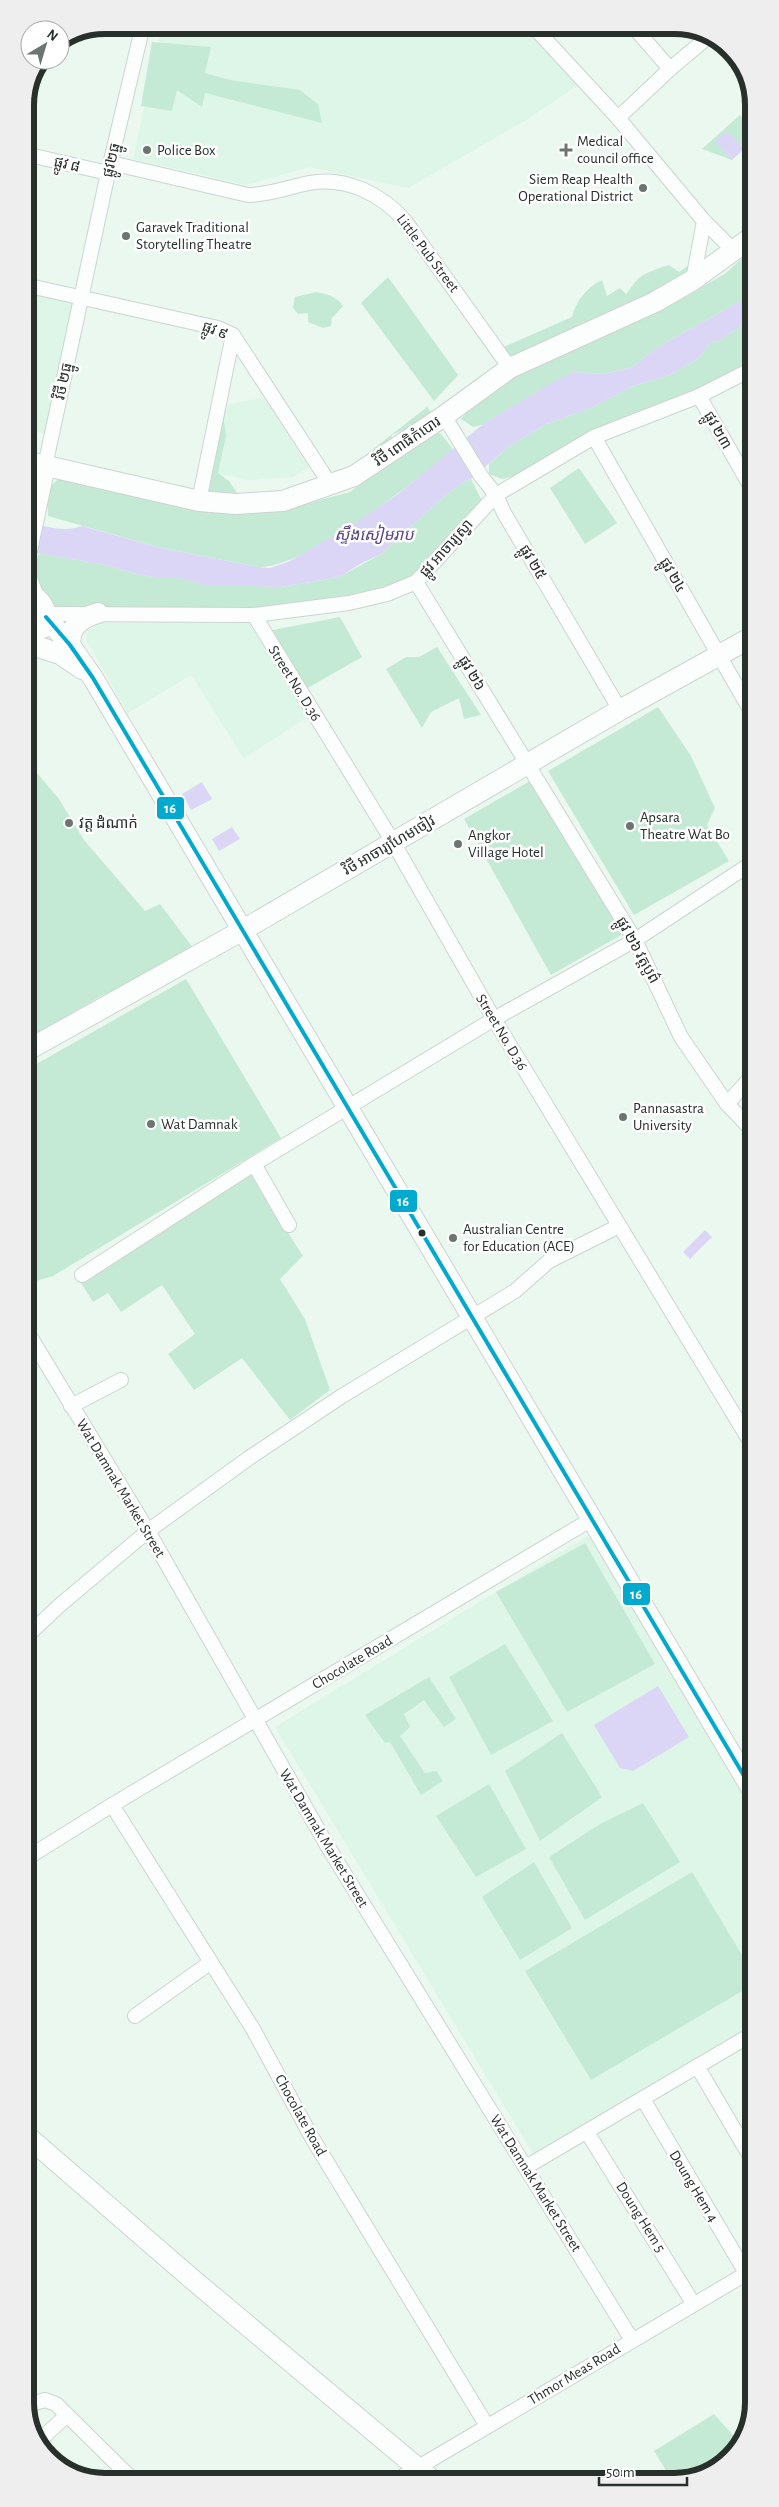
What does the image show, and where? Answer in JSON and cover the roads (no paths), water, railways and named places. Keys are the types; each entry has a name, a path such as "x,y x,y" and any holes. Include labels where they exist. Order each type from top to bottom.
{"street":[{"name":"ផ្លូវ២ធ្នូ","path":"81,296 141,34"},
{"path":"540,34 618,118 704,222 734,251"},
{"path":"640,34 670,69"},
{"path":"618,118 670,69 704,40"},
{"name":"ផ្លូវ ៨","path":"34,156 109,168"},
{"name":"Little Pub Street","path":"109,168 248,195 261,195 321,181 341,182 362,189 388,205 406,221 510,368"},
{"path":"693,280 704,222"},
{"name":"វិថី ពោធិកំបោរ","path":"34,463 199,501 236,504 283,500 362,471 444,416 510,368 655,302 693,280 745,242"},
{"name":"ផ្លូវ ៩","path":"34,287 218,328 233,335 330,484"},
{"name":"វិថី ២ធ្នូ","path":"45,466 81,296"},
{"path":"199,501 233,335"},
{"name":"ផ្លូវ អាចារ្យស្វា","path":"46,615 98,613 254,615 368,599 387,594 416,582 496,495 594,437 698,396 745,372"},
{"name":"ផ្លូវ ២៣","path":"698,396 745,477"},
{"name":"ផ្លូវ ២៥","path":"444,416 481,476 496,495 504,513 620,710"},
{"name":"ផ្លូវ ២៤","path":"594,437 745,701"},
{"path":"34,517 45,466"},
{"name":"ផ្លូវ ២៦","path":"416,582 528,766"},
{"path":"34,597 39,600 46,615 93,678 745,1777"},
{"path":"70,645 73,628 79,621 98,613"},
{"path":"34,637 41,632 46,615"},
{"name":"Street No. D.36","path":"254,615 393,842 494,1019 745,1433"},
{"name":"វិថី អាចារ្យហែមចៀវ","path":"34,1047 243,930 528,766 620,710 745,641"},
{"path":"34,644 60,654 93,678"},
{"name":"ផ្លូវ ២៦ វត្តបូព៌","path":"528,766 634,940 681,1036 728,1104 745,1123"},
{"path":"82,1275 254,1164 494,1019 634,940 745,868"},
{"path":"728,1104 745,1084"},
{"path":"254,1164 289,1225"},
{"path":"34,1629 148,1531 249,1458 342,1396 515,1291 549,1261 619,1226"},
{"name":"Wat Damnak Market Street","path":"34,1344 148,1531 328,1848 632,2340"},
{"path":"71,1406 121,1380"},
{"name":"Chocolate Road","path":"34,1854 112,1805 592,1519"},
{"name":"Chocolate Road","path":"112,1805 252,2029 316,2144 487,2426"},
{"path":"135,2016 211,1962"},
{"path":"526,2167 697,2066 745,2042"},
{"path":"697,2066 745,2149"},
{"name":"Doung Hem 4","path":"643,2098 745,2263"},
{"name":"Doung Hem 5","path":"587,2132 694,2303"},
{"path":"34,2147 424,2473"},
{"name":"Thmor Meas Road","path":"408,2473 745,2274"},
{"path":"34,2403 45,2400 51,2401 126,2473"},
{"path":"43,2437 67,2415"}],"water":[{"path":"727,131 744,149 732,160 715,141"},
{"name":"ស្ទឹងសៀមរាប","path":"745,299 745,323 719,341 711,342 698,359 669,375 633,386 591,408 546,424 511,445 471,479 448,493 381,554 343,575 281,587 205,585 176,577 154,577 106,565 34,552 34,524 61,529 82,526 161,548 270,568 288,562 349,527 398,494 482,425 553,382 573,372 604,374 632,367 658,347"},
{"path":"202,782 212,799 191,810 182,794"},
{"path":"232,827 240,839 219,851 212,839"},
{"path":"705,1230 712,1237 690,1259 683,1252"},
{"path":"658,1686 689,1737 633,1771 620,1768 594,1725"}],"place":[{"name":"Police Box","path":"147,150"},
{"name":"Medical council office","path":"566,150"},
{"name":"Siem Reap Health Operational District","path":"643,188"},
{"name":"Garavek Traditional Storytelling Theatre","path":"126,236"},
{"name":"វត្ត ដំំណាក់","path":"69,823"},
{"name":"Apsara Theatre Wat Bo","path":"630,826"},
{"name":"Angkor Village Hotel","path":"458,844"},
{"name":"Pannasastra University","path":"623,1117"},
{"name":"Wat Damnak","path":"151,1124"},
{"name":"Australian Centre for Education (ACE)","path":"453,1238"}]}
